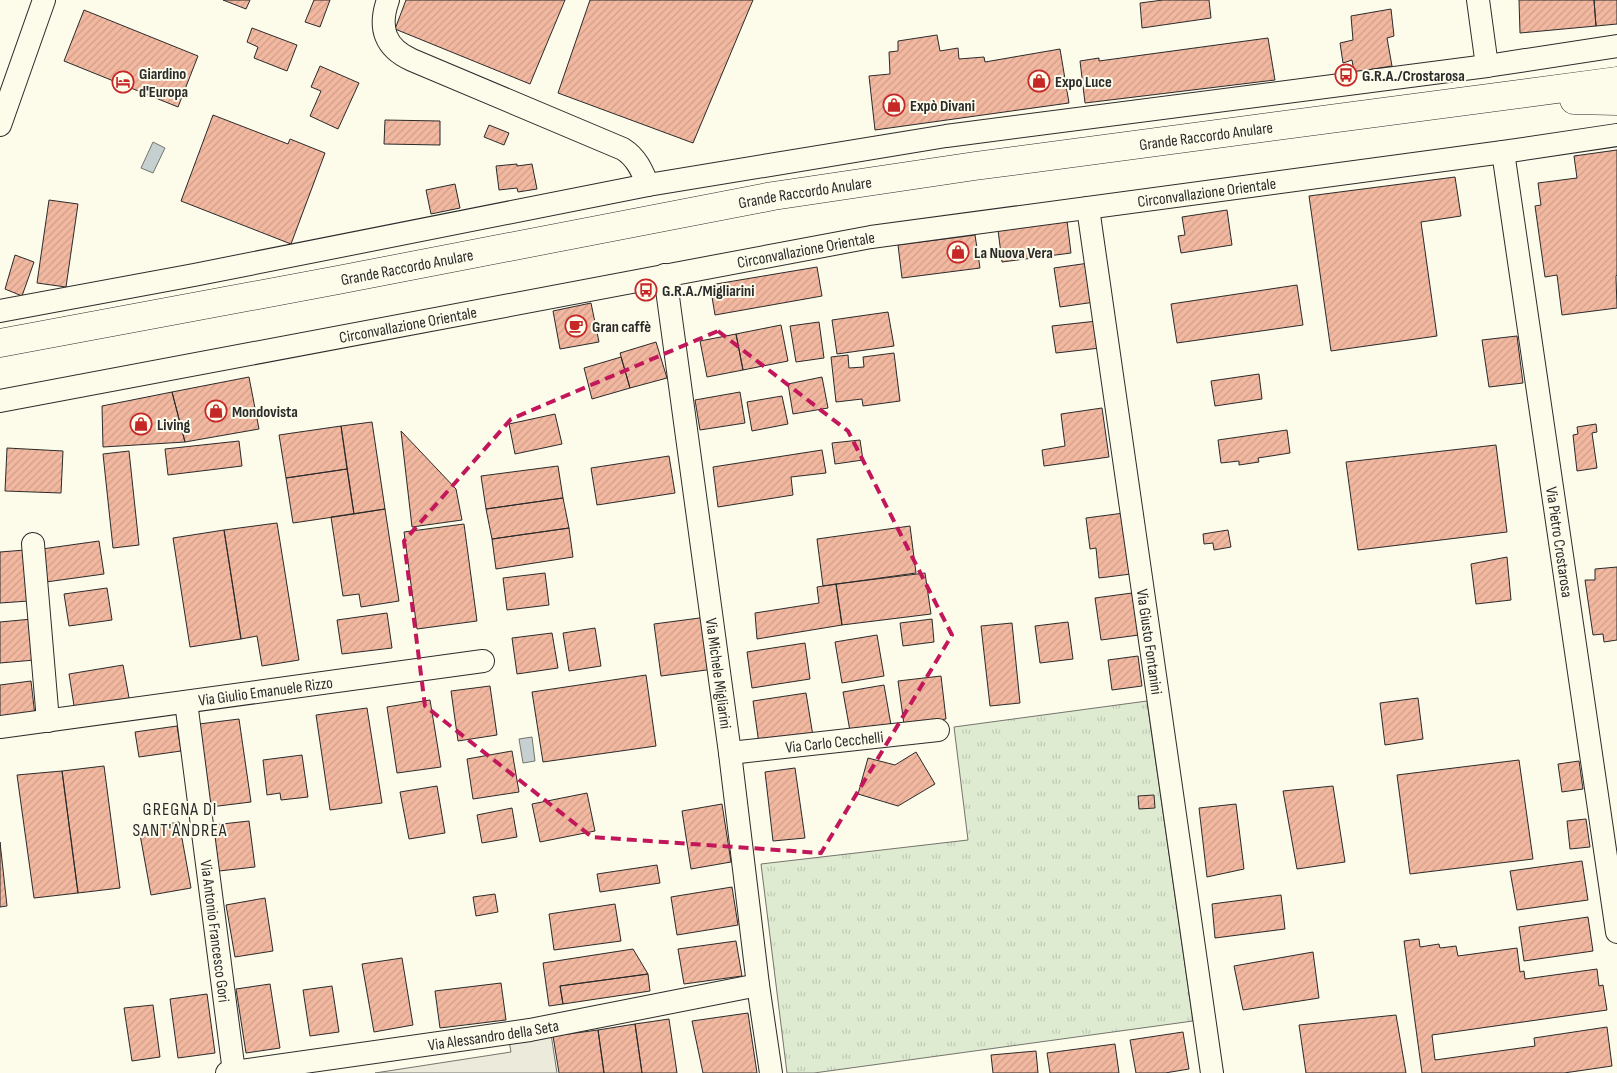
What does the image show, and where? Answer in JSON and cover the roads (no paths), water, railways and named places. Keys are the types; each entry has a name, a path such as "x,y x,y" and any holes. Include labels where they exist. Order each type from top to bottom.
{"highway":[{"name":"Grande Raccordo Anulare","path":"0,343 773,196 1005,162 1617,81"},
{"path":"1500,97 1617,101"}],"street":[{"path":"0,126 44,0"},
{"path":"388,0 383,17 384,29 389,42 398,52 412,60 623,149 640,165 648,185"},
{"path":"1478,0 1487,66"},
{"path":"0,311 194,275 648,185 946,136 1487,66 1617,46"},
{"name":"Circonvallazione Orientale","path":"0,401 871,237 1617,135"},
{"name":"Via Pietro Crostarosa","path":"1503,152 1617,932"},
{"name":"Via Giusto Fontanini","path":"1088,208 1212,1073"},
{"name":"Via Michele Migliarini","path":"666,275 771,1073"},
{"path":"33,544 48,721"},
{"name":"Via Giulio Emanuele Rizzo","path":"0,727 483,661"},
{"name":"Via Antonio Francesco Gori","path":"186,702 230,1072"},
{"name":"Via Carlo Cecchelli","path":"730,753 938,730"},
{"name":"Via Alessandro della Seta","path":"230,1072 365,1063 758,985"}],"place":[{"name":"G.R.A./Crostarosa","path":"1346,75"},
{"name":"Expo Luce","path":"1039,81"},
{"name":"Giardino d'Europa","path":"123,82"},
{"name":"Expò Divani","path":"894,105"},
{"name":"La Nuova Vera","path":"958,252"},
{"name":"G.R.A./Migliarini","path":"646,290"},
{"name":"Gran caffè","path":"576,326"},
{"name":"Mondovista","path":"216,411"},
{"name":"Living","path":"141,424"}],"district":[{"name":"GREGNA DI SANT'ANDREA","path":"180,820"}]}
